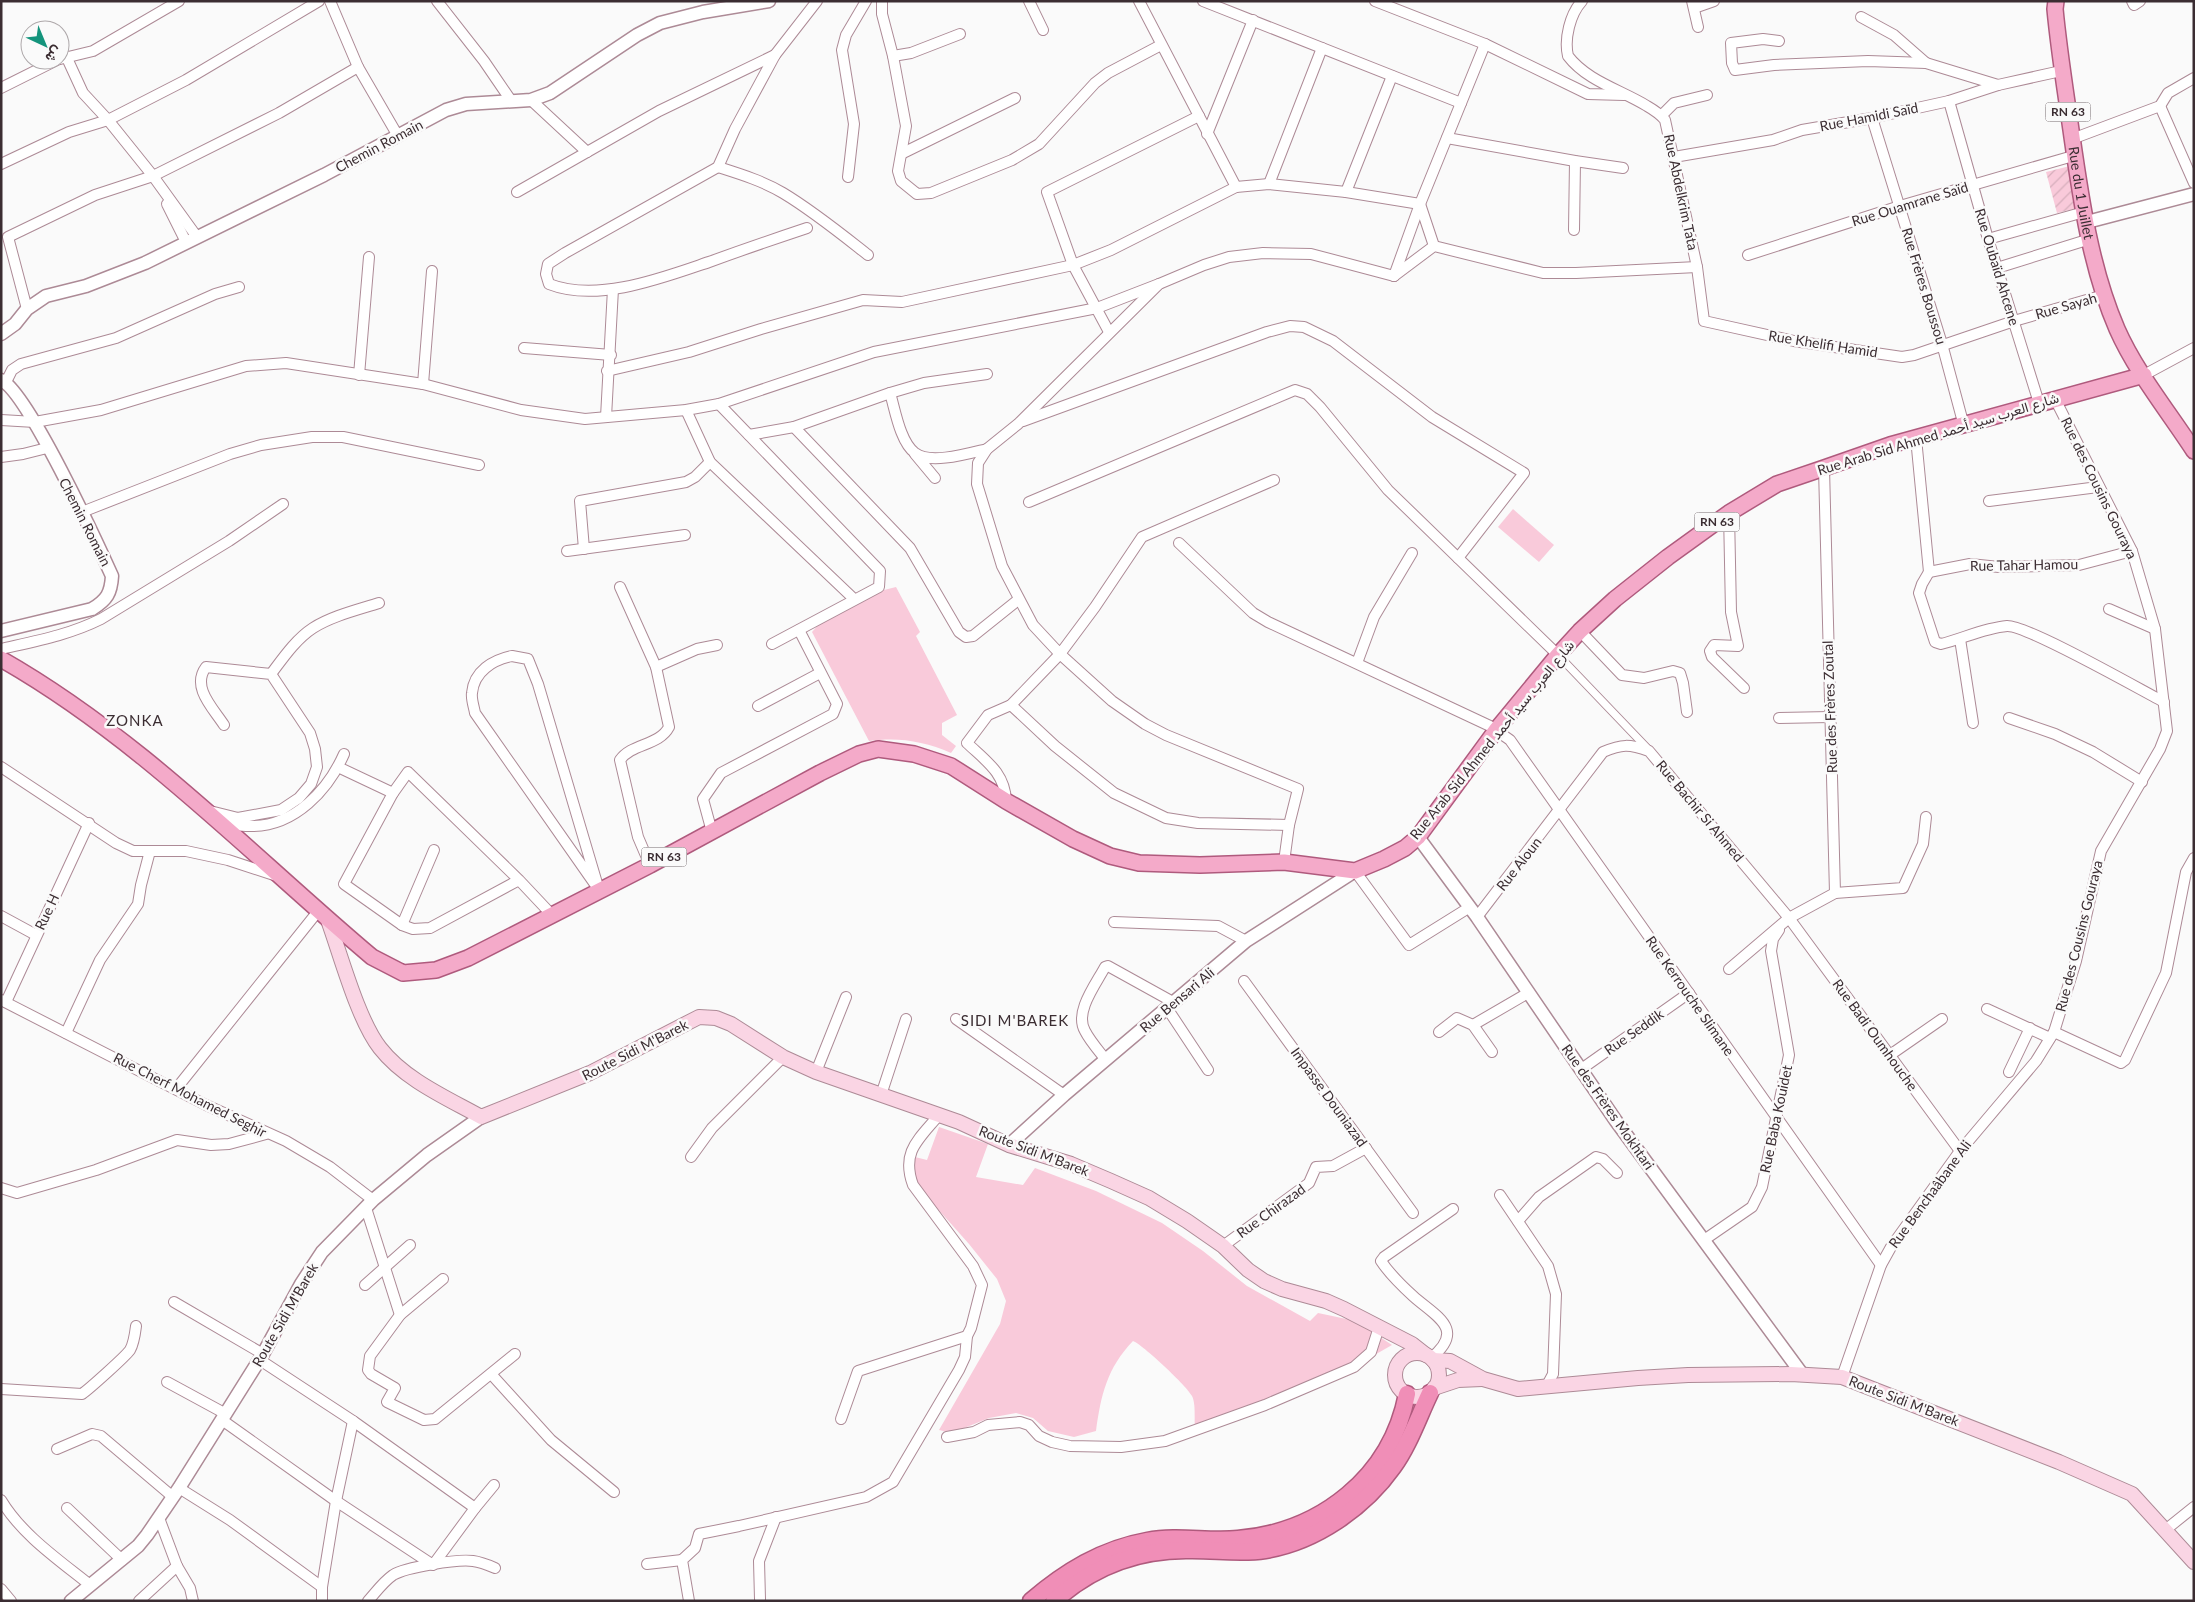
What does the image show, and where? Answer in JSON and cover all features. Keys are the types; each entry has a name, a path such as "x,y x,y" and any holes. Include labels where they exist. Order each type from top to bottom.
{"highway":[{"path":"1054,1601 1092,1574 1117,1562 1143,1554 1187,1550 1216,1552 1266,1550 1299,1540 1330,1525 1359,1505 1393,1467 1409,1440 1432,1390"},
{"path":"1031,1601 1073,1569 1101,1555 1131,1545 1173,1538 1221,1540 1251,1538 1281,1531 1311,1519 1352,1492 1380,1461 1400,1421 1406,1394"}],"main road":[{"name":"Rue du 1 Juillet","path":"2056,1 2061,71 2073,156 2090,239 2104,294 2118,330 2144,375 2194,451"},
{"name":"Rue Arab Sid Ahmed شارع العرب سيد أحمد","path":"1355,871 1405,848 1418,837 1497,729 1580,631 1615,599 1668,557 1729,513 1777,484 1824,468 1916,438 2144,375"},
{"name":"RN 63","path":"1,659 45,684 125,742 206,810 372,957 403,973 436,970 468,958 859,754 878,749 914,754 951,766 1006,801 1110,856 1139,863 1200,865 1284,862 1355,871"},
{"path":"323,915 354,995 379,1048 393,1062 426,1087 482,1117"},
{"name":"Route Sidi M'Barek","path":"482,1117 590,1073 699,1017 716,1018 731,1024 783,1057 816,1072 958,1122 1009,1145 1071,1164 1141,1195 1187,1221 1223,1246 1248,1270 1264,1281 1282,1289 1335,1305 1412,1344 1430,1358 1456,1363 1482,1379 1518,1389 1646,1377 1802,1374 1842,1377 2059,1462 2132,1494 2194,1562"},
{"path":"1392,1334 1397,1349 1397,1385 1406,1394 1418,1397 1432,1390 1439,1377 1436,1365 1430,1358 1414,1354 1407,1356 1398,1365"},
{"name":"Route Sidi M'Barek","path":"1432,1390 1458,1380 1482,1379"}],"street":[{"path":"70,56 93,51 179,1"},
{"path":"1,164 69,132 108,120 186,80 319,1"},
{"path":"330,1 358,68 398,136"},
{"path":"437,1 484,61 512,102"},
{"name":"Chemin Romain","path":"1,334 14,324 27,309 46,296 112,277 324,175 446,110 466,104 531,100 550,93 637,35 660,23 703,12 769,1"},
{"path":"807,228 651,282 613,289 565,290 549,284 546,274 548,264 718,167 735,129 775,55 817,1"},
{"path":"848,177 854,124 842,50 846,36 866,1"},
{"path":"882,1 882,14 893,56 906,126 903,153 898,171 901,181 917,194 932,193 1003,164 1039,144 1095,82 1161,44"},
{"path":"1029,1 1044,30"},
{"path":"1139,1 1236,187"},
{"path":"1203,1 1460,103"},
{"path":"1375,1 1485,44 1588,94 1630,95"},
{"path":"1698,27 1693,5 1714,1"},
{"path":"2132,1 2134,5 2140,1"},
{"name":"Rue Abdelkrim Tata","path":"1577,3 1567,36 1568,56 1583,72 1630,95 1662,115 1665,120 1697,267 1704,321"},
{"path":"1861,17 1894,35 1926,63"},
{"path":"1208,134 1253,20"},
{"path":"893,56 911,53 960,34"},
{"path":"1779,41 1762,39 1731,43 1732,63 1735,70 1774,65 1868,61 1926,63 1998,85"},
{"path":"1394,276 1420,204 1485,44"},
{"path":"1269,184 1322,48"},
{"path":"517,192 659,111 775,55"},
{"path":"27,309 5,238 95,195 153,176 279,113 358,68"},
{"path":"1,88 37,70"},
{"path":"69,70 83,93 108,120 153,176 191,239"},
{"name":"Rue Hamidi Saïd","path":"1674,157 1773,140 1802,130 1949,102 1998,85 2061,71"},
{"path":"1346,192 1392,76"},
{"path":"2072,139 2160,106 2168,93 2194,78"},
{"path":"1662,115 1674,103 1706,95"},
{"path":"903,153 1015,98"},
{"path":"531,100 587,152"},
{"name":"Rue Oubaïd Ahcene","path":"1949,102 1988,240 2039,403"},
{"path":"2160,106 2194,183"},
{"path":"1109,332 1073,265 1046,192 1200,116"},
{"name":"Rue Frères Boussou","path":"1872,118 1942,344 1964,426"},
{"path":"1447,138 1623,168"},
{"name":"Rue Ouamrane Saïd","path":"1748,255 1900,206 2073,156"},
{"path":"1574,230 1575,161"},
{"path":"718,167 753,179 782,192 821,218 868,255"},
{"path":"607,371 689,352 863,300 902,302 1073,265 1111,250 1236,187 1269,184 1346,192 1420,204"},
{"path":"1988,240 2194,194"},
{"path":"1420,204 1434,246"},
{"path":"1997,268 2090,239"},
{"path":"1434,246 1543,273 1576,274 1697,267"},
{"path":"1394,276 1434,246"},
{"path":"1,420 35,422 101,410 246,366 286,363 424,384 522,410 586,419 686,410 719,404 874,352 1097,308 1204,265 1229,257 1263,253 1311,254 1394,276"},
{"path":"359,375 369,257"},
{"path":"424,384 432,271"},
{"path":"1159,284 1018,424 987,449 978,463 977,484 1002,566 1018,600 1032,625 1060,654 1112,701 1145,724 1166,735 1298,789 1289,825 1284,862"},
{"path":"4,381 12,370 20,364 116,338 215,294 239,287"},
{"path":"606,417 607,371 611,355 613,289"},
{"name":"Rue Sayah","path":"1942,344 2104,294"},
{"name":"Rue Khelifi Hamid","path":"1704,321 1794,341 1902,356 1914,356 1942,344"},
{"path":"1018,424 1266,332 1290,326 1304,327 1333,341 1432,417 1524,473 1458,558"},
{"path":"524,348 611,355"},
{"path":"2144,375 2194,348"},
{"path":"749,434 794,427 890,392 924,383 987,374"},
{"name":"Chemin Romain","path":"1,631 92,609 105,602 112,591 112,576 82,512 35,422 16,392 4,381"},
{"path":"1030,502 1294,390 1306,394 1320,407 1388,490 1558,655 1649,751"},
{"path":"890,392 902,434 915,454 935,478"},
{"name":"Rue des Cousins Gouraya","path":"2052,1035 2076,961 2101,851 2142,782 2167,732 2155,629 2132,551 2055,399"},
{"path":"719,404 880,570 879,587 772,644"},
{"path":"686,410 710,462 854,600"},
{"path":"794,427 910,548 959,632 966,637 973,636 1018,600"},
{"path":"82,512 230,454 261,445 312,437 343,437 478,465"},
{"path":"1916,438 1930,572 1922,584 1919,593 1935,642 1941,644 1988,630 2009,626 2036,636 2164,702"},
{"path":"1,457 48,448"},
{"path":"915,454 932,458 987,449"},
{"path":"584,549 580,501 686,482 695,477 710,462"},
{"name":"Rue des Frères Zoutal","path":"1824,468 1836,893"},
{"path":"1006,801 1006,787 1000,775 966,743 988,715 1010,705 1060,654 1095,608 1142,537 1274,480"},
{"path":"1988,501 2098,487"},
{"path":"1,649 55,637 82,629 101,620 229,541 283,504"},
{"path":"1729,513 1731,612 1738,646 1714,646 1710,651 1712,657 1744,688"},
{"path":"567,551 684,535"},
{"name":"Rue Kerrouche Slimane","path":"1179,544 1253,613 1268,622 1497,729 1510,740 1882,1265"},
{"name":"Rue Tahar Hamou","path":"1930,572 1970,564 1998,567 2080,565 2132,551"},
{"path":"1357,663 1374,617 1412,553"},
{"path":"620,587 656,667 669,726 660,737 624,754 620,760 638,837 650,864"},
{"path":"271,674 298,641 313,628 347,613 379,603"},
{"path":"2109,609 2155,629"},
{"path":"712,832 703,799 721,772 833,714 836,709 837,704 799,630"},
{"path":"1580,631 1622,675 1644,678 1673,671 1680,673 1687,712"},
{"path":"1960,639 1973,723"},
{"path":"656,667 697,649 716,645"},
{"path":"512,656 528,659 538,684 599,890 475,712 472,693 478,674 494,660 512,656"},
{"path":"224,725 202,692 200,683 202,673 206,667 271,674"},
{"path":"758,706 820,673"},
{"path":"206,810 238,818 281,810 299,798 311,784 317,767 315,749 310,733 271,674"},
{"path":"1010,705 1055,746 1114,793 1166,818 1198,823 1289,825"},
{"path":"1780,718 1830,717"},
{"path":"2009,718 2055,734 2093,752 2142,782"},
{"name":"Rue Bachir Si Ahmed","path":"1560,811 1603,752 1618,746 1633,745 1649,751 1789,918"},
{"path":"221,824 254,826 277,822 297,813 316,797 338,766 344,754"},
{"path":"338,766 393,793"},
{"path":"1,767 89,823 116,843 133,851 186,851 228,860 282,878"},
{"path":"520,880 430,928 413,929 402,925 344,884 393,793 408,772 520,880 551,914"},
{"name":"Rue Aloun","path":"1355,871 1409,946 1474,912 1560,811"},
{"path":"1729,969 1789,918 1836,893 1903,888 1923,844 1926,817"},
{"name":"Rue H","path":"3,1001 89,823"},
{"name":"Rue des Frères Mokhtari","path":"1418,837 1474,912 1580,1070 1802,1374"},
{"path":"402,925 434,850"},
{"path":"66,1032 100,960 138,904 140,885 150,851"},
{"path":"1987,1009 2030,1028 2121,1062 2125,1060 2166,973 2186,872 2194,858"},
{"name":"Rue Bensari Ali","path":"1009,1145 1246,940 1355,871"},
{"path":"176,1089 323,915"},
{"path":"1,916 36,934"},
{"name":"Rue Badi Oumhouche","path":"1789,918 1960,1151"},
{"name":"Rue Baba Kouidet","path":"1704,1240 1752,1207 1758,1198 1777,1119 1789,1055 1771,951 1773,939 1789,918"},
{"path":"1114,922 1218,926 1246,940"},
{"path":"1106,1060 1084,1031 1081,1021 1083,1011 1105,967 1108,966 1170,1005 1208,1070"},
{"name":"Impasse Douniazad","path":"1244,981 1413,1213"},
{"path":"1473,1025 1528,993"},
{"name":"Rue Seddik","path":"1580,1070 1689,993"},
{"path":"816,1072 846,998"},
{"name":"Rue Cherf Mohamed Seghir","path":"3,1001 266,1134 286,1141 330,1167 370,1204"},
{"path":"1439,1032 1457,1018 1473,1025 1492,1052"},
{"path":"881,1095 906,1019"},
{"path":"956,1019 1064,1096"},
{"path":"1890,1055 1942,1019"},
{"path":"2009,1072 2030,1028"},
{"name":"Rue Benchaâbane Ali","path":"1842,1377 1882,1265 1891,1247 1960,1151 2036,1061 2052,1035"},
{"path":"692,1157 712,1128 783,1057"},
{"path":"647,1564 682,1560 695,1548 698,1534 866,1497 893,1482 965,1357 967,1336 972,1328 982,1285 974,1266 913,1186 908,1172 910,1153 938,1115"},
{"name":"Route Sidi M'Barek","path":"71,1601 138,1546 159,1518 262,1357 311,1267 370,1204 427,1155 482,1117"},
{"path":"1,1188 18,1193 96,1170 177,1140 211,1145 229,1144 266,1134"},
{"name":"Rue Chirazad","path":"1223,1246 1309,1183 1316,1168 1333,1166 1366,1148"},
{"path":"1518,1221 1539,1198 1596,1157 1603,1159 1616,1173"},
{"path":"1500,1195 1548,1266 1556,1294 1553,1374 1546,1387"},
{"path":"370,1204 400,1315"},
{"path":"1430,1358 1445,1343 1447,1330 1444,1321 1412,1296 1381,1261 1453,1209"},
{"path":"365,1285 410,1245"},
{"path":"443,1279 400,1315 370,1356 367,1364 371,1374 395,1388 387,1402 424,1420 435,1419 516,1354"},
{"path":"174,1302 262,1357 475,1508"},
{"path":"1,1388 82,1394 90,1389 129,1352 135,1336 136,1326"},
{"path":"947,1437 974,1432 988,1426 1020,1422 1029,1425 1039,1436 1052,1442 1070,1446 1121,1447 1165,1441 1265,1405 1354,1367 1371,1352 1375,1345 1379,1327"},
{"path":"841,1420 858,1371 912,1356 967,1336"},
{"path":"492,1375 551,1440 614,1492"},
{"path":"167,1382 224,1417 336,1501 433,1565"},
{"path":"322,1601 322,1587 336,1501 353,1420"},
{"path":"57,1449 92,1434 102,1436 176,1493 230,1520 322,1587"},
{"path":"433,1565 494,1485"},
{"path":"1,1500 44,1549 90,1585"},
{"path":"2164,1531 2194,1507"},
{"path":"67,1508 122,1560"},
{"path":"760,1599 758,1561 776,1517"},
{"path":"159,1518 177,1566 190,1588 193,1601"},
{"path":"368,1601 386,1580 417,1565 433,1565 470,1560 495,1568"},
{"path":"682,1560 689,1601"},
{"path":"139,1601 177,1566"},
{"path":"1,1589 11,1601"}],"shaded area":[{"path":"2070,166 2081,207 2057,213 2046,172"},
{"path":"1513,509 1554,545 1539,562 1498,527"},
{"path":"896,587 920,632 916,636 957,715 942,723 942,735 956,746 951,753 911,741 890,739 869,741 812,632 819,624 880,591"},
{"path":"939,1127 988,1144 976,1177 1023,1185 1035,1168 1096,1191 1162,1223 1203,1251 1247,1286 1310,1321 1318,1313 1356,1321 1392,1345 1364,1361 1195,1427 1194,1403 1189,1391 1155,1357 1133,1341 1124,1351 1111,1372 1103,1394 1096,1431 1074,1437 1048,1431 1033,1418 1016,1413 989,1418 952,1433 939,1430 1000,1324 1006,1301 997,1279 920,1189 913,1173 915,1157 927,1160"}],"district":[{"name":"ZONKA","path":"135,721"},
{"name":"SIDI M'BAREK","path":"1015,1021"}]}
